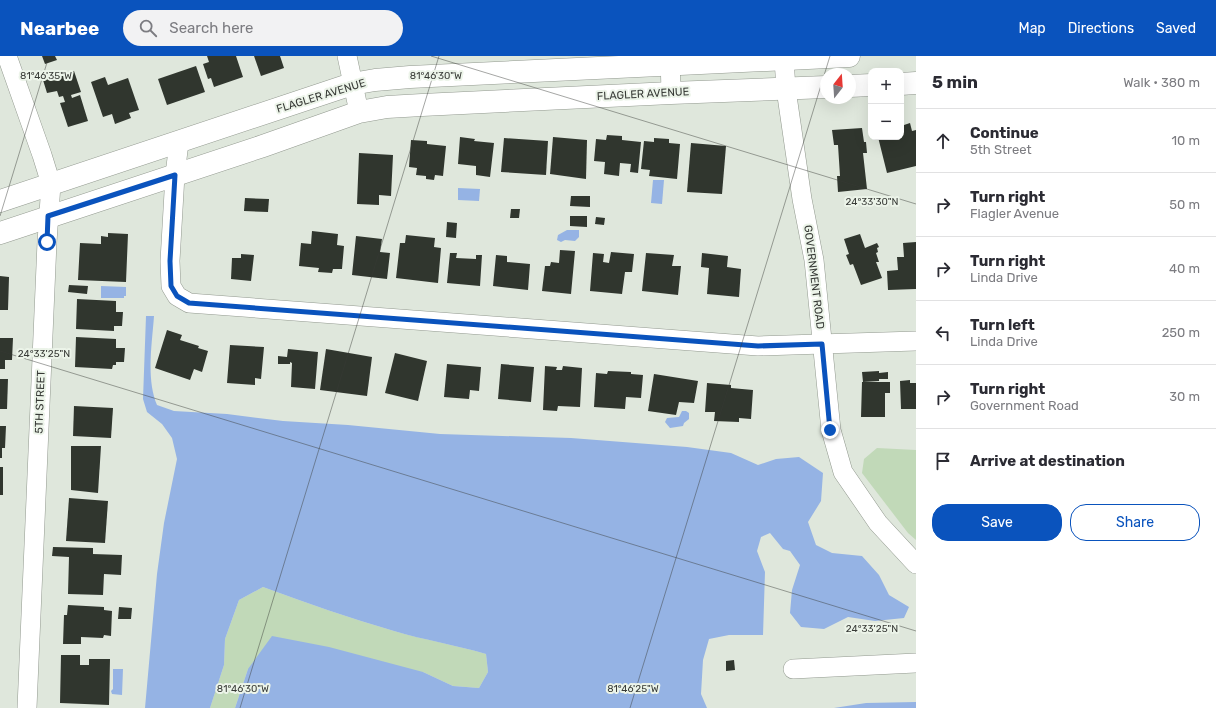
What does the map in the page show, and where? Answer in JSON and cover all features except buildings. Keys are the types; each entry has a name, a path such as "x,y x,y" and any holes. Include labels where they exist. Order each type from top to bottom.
{"main road":[{"name":"FLAGLER AVENUE","path":"0,201 352,84 410,77 670,60 784,59 849,56"},
{"path":"904,84 916,83"},
{"path":"856,86 868,85"},
{"name":"FLAGLER AVENUE","path":"0,233 263,146 359,112 387,107 820,87"}],"street":[{"name":"5TH STREET","path":"7,56 51,184 48,216 28,708"},
{"path":"347,56 359,112"},
{"name":"GOVERNMENT ROAD","path":"784,59 786,89 802,199 814,260 830,430 843,472 878,523 916,564"},
{"path":"670,60 671,93"},
{"path":"179,142 175,175 170,261 171,286 177,296 189,303 758,346 916,341"},
{"path":"793,669 916,663"}],"green space":[{"path":"877,448 916,450 916,540 908,533 862,473 864,459"},
{"path":"263,587 394,631 486,654 488,672 479,688 453,686 423,672 248,669 235,708 210,708 224,665 225,639 239,600"}],"water":[{"path":"653,180 664,180 662,204 651,203"},
{"path":"458,188 480,189 479,201 458,200"},
{"path":"567,230 579,230 579,237 575,241 565,240 561,242 557,240 558,235"},
{"path":"101,286 126,287 126,296 124,296 124,298 101,298"},
{"path":"146,316 154,316 151,350 151,373 154,395 157,405 174,411 227,414 283,421 348,425 440,434 571,438 687,447 731,453 758,465 776,459 799,457 823,473 821,501 808,522 816,545 832,553 862,556 879,575 889,595 909,607 904,618 875,621 848,617 824,629 801,627 790,613 792,590 800,565 790,551 783,549 770,533 761,537 757,551 765,572 763,635 729,635 709,639 703,660 701,694 707,708 235,708 248,669 272,636 329,647 423,672 453,686 479,688 488,672 486,654 394,631 263,587 239,600 225,639 224,665 210,708 145,708 157,574 164,523 177,459 172,438 162,424 147,412 143,399"},
{"path":"682,411 689,413 689,419 683,426 670,428 665,422 667,418 679,417"},
{"path":"113,669 123,669 122,695 112,694"},
{"path":"916,702 916,708 834,708 866,703"}],"route":[{"path":"47,242 48,216 175,175 170,261 171,286 177,296 189,303 758,346 822,344 830,430"}]}
